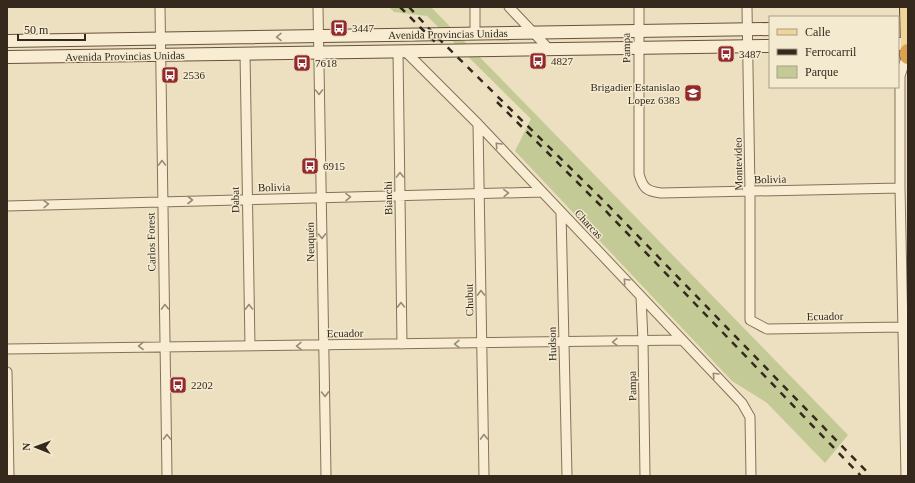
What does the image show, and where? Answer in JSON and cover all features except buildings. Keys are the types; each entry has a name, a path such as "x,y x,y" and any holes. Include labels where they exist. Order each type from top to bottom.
{"main road":[{"path":"907,7 904,27 908,44 908,52"},
{"name":"Avenida Provincias Unidas","path":"7,41 769,29"},
{"name":"Avenida Provincias Unidas","path":"7,57 769,46"}],"street":[{"name":"Carlos Forest","path":"160,7 167,476"},
{"name":"Neuquén","path":"318,7 326,476"},
{"path":"475,7 475,34"},
{"path":"508,7 550,49"},
{"name":"Pampa","path":"639,7 639,174 642,185"},
{"name":"Montevideo","path":"747,7 750,191 750,320"},
{"name":"Charcas","path":"402,52 478,124 742,403 750,417 751,476"},
{"name":"Bianchi","path":"402,52 400,196 402,344"},
{"path":"906,476 900,188 900,76 908,52"},
{"name":"Dabat","path":"245,54 250,346"},
{"name":"Chubut","path":"478,124 484,476"},
{"name":"Bolivia","path":"642,185 650,191 661,193 900,188"},
{"name":"Bolivia","path":"7,206 163,200 247,200 542,192"},
{"name":"Hudson","path":"561,212 567,476"},
{"name":"Pampa","path":"640,296 643,341 645,476"},
{"name":"Ecuador","path":"750,320 767,329 903,327"},
{"name":"Ecuador","path":"7,349 165,345 250,346 682,340"},
{"path":"7,372 9,476"}],"green space":[{"path":"389,7 431,7 848,435 825,463 767,403 732,381 515,151 531,119 427,16 394,12"}],"railway":[{"path":"400,7 437,44"},
{"path":"409,7 435,35 605,202 871,476"},
{"path":"497,102 601,206 861,476"}],"place":[{"name":"3447","path":"339,28"},
{"name":"3487","path":"726,54"},
{"name":"4827","path":"538,61"},
{"name":"7618","path":"302,63"},
{"name":"2536","path":"170,75"},
{"name":"Brigadier Estanislao Lopez 6383","path":"693,93"},
{"name":"6915","path":"310,166"},
{"name":"2202","path":"178,385"}]}
